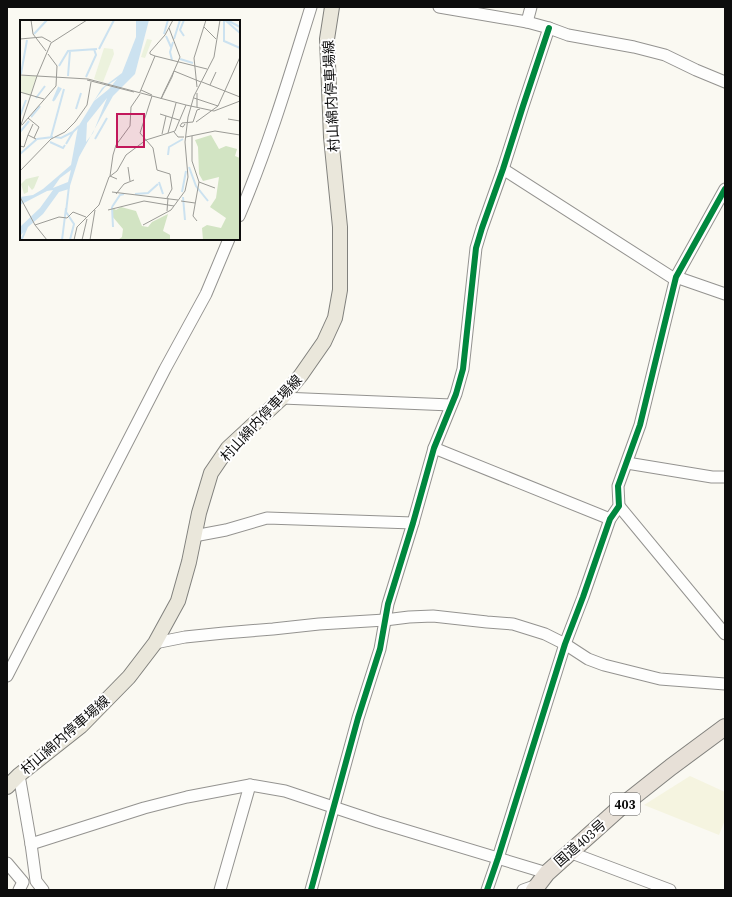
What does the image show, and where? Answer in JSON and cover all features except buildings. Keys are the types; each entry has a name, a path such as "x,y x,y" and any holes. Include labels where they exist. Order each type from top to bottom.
{"highway":[{"name":"国道403号","path":"535,884 569,852 671,766 725,727"}],"main road":[{"name":"村山綿内停車場線","path":"7,787 19,775 81,726 130,677 156,643 178,601 189,562 199,513 211,473 228,448 282,398 301,375 324,342 335,318 340,290 340,227 332,137 327,39 332,7"}],"street":[{"path":"240,214 278,112 311,7"},
{"path":"439,7 527,22 568,35 634,47 665,55 725,82"},
{"path":"527,22 532,7"},
{"path":"311,890 358,718 380,649 388,604 434,448 456,394 464,369 476,248 549,28"},
{"path":"503,169 676,279 725,294"},
{"path":"487,890 565,644 583,598 610,518 618,506 618,486 640,425 676,279 725,189"},
{"path":"7,676 165,369 206,294 230,240"},
{"path":"282,398 451,405"},
{"path":"434,448 610,518"},
{"path":"626,463 712,477 725,477"},
{"path":"618,506 725,634"},
{"path":"194,536 226,530 267,518 413,523"},
{"path":"156,643 224,633 319,624 433,616 513,624 545,634 565,644 588,659 604,665 660,679 725,684"},
{"path":"19,775 36,881 42,890"},
{"path":"220,890 250,785"},
{"path":"31,844 144,808 187,797 250,785 285,791 378,822 498,858 535,884"},
{"path":"569,852 670,890"},
{"path":"7,863 23,882 19,890"}],"green space":[{"path":"690,776 725,792 725,820 719,835 644,805"}],"cycle path":[{"path":"311,890 358,718 380,649 388,604 434,448 456,394 463,369 476,248 549,28"},
{"path":"487,890 565,644 610,519 619,506 618,486 640,425 676,277 725,189"}]}
